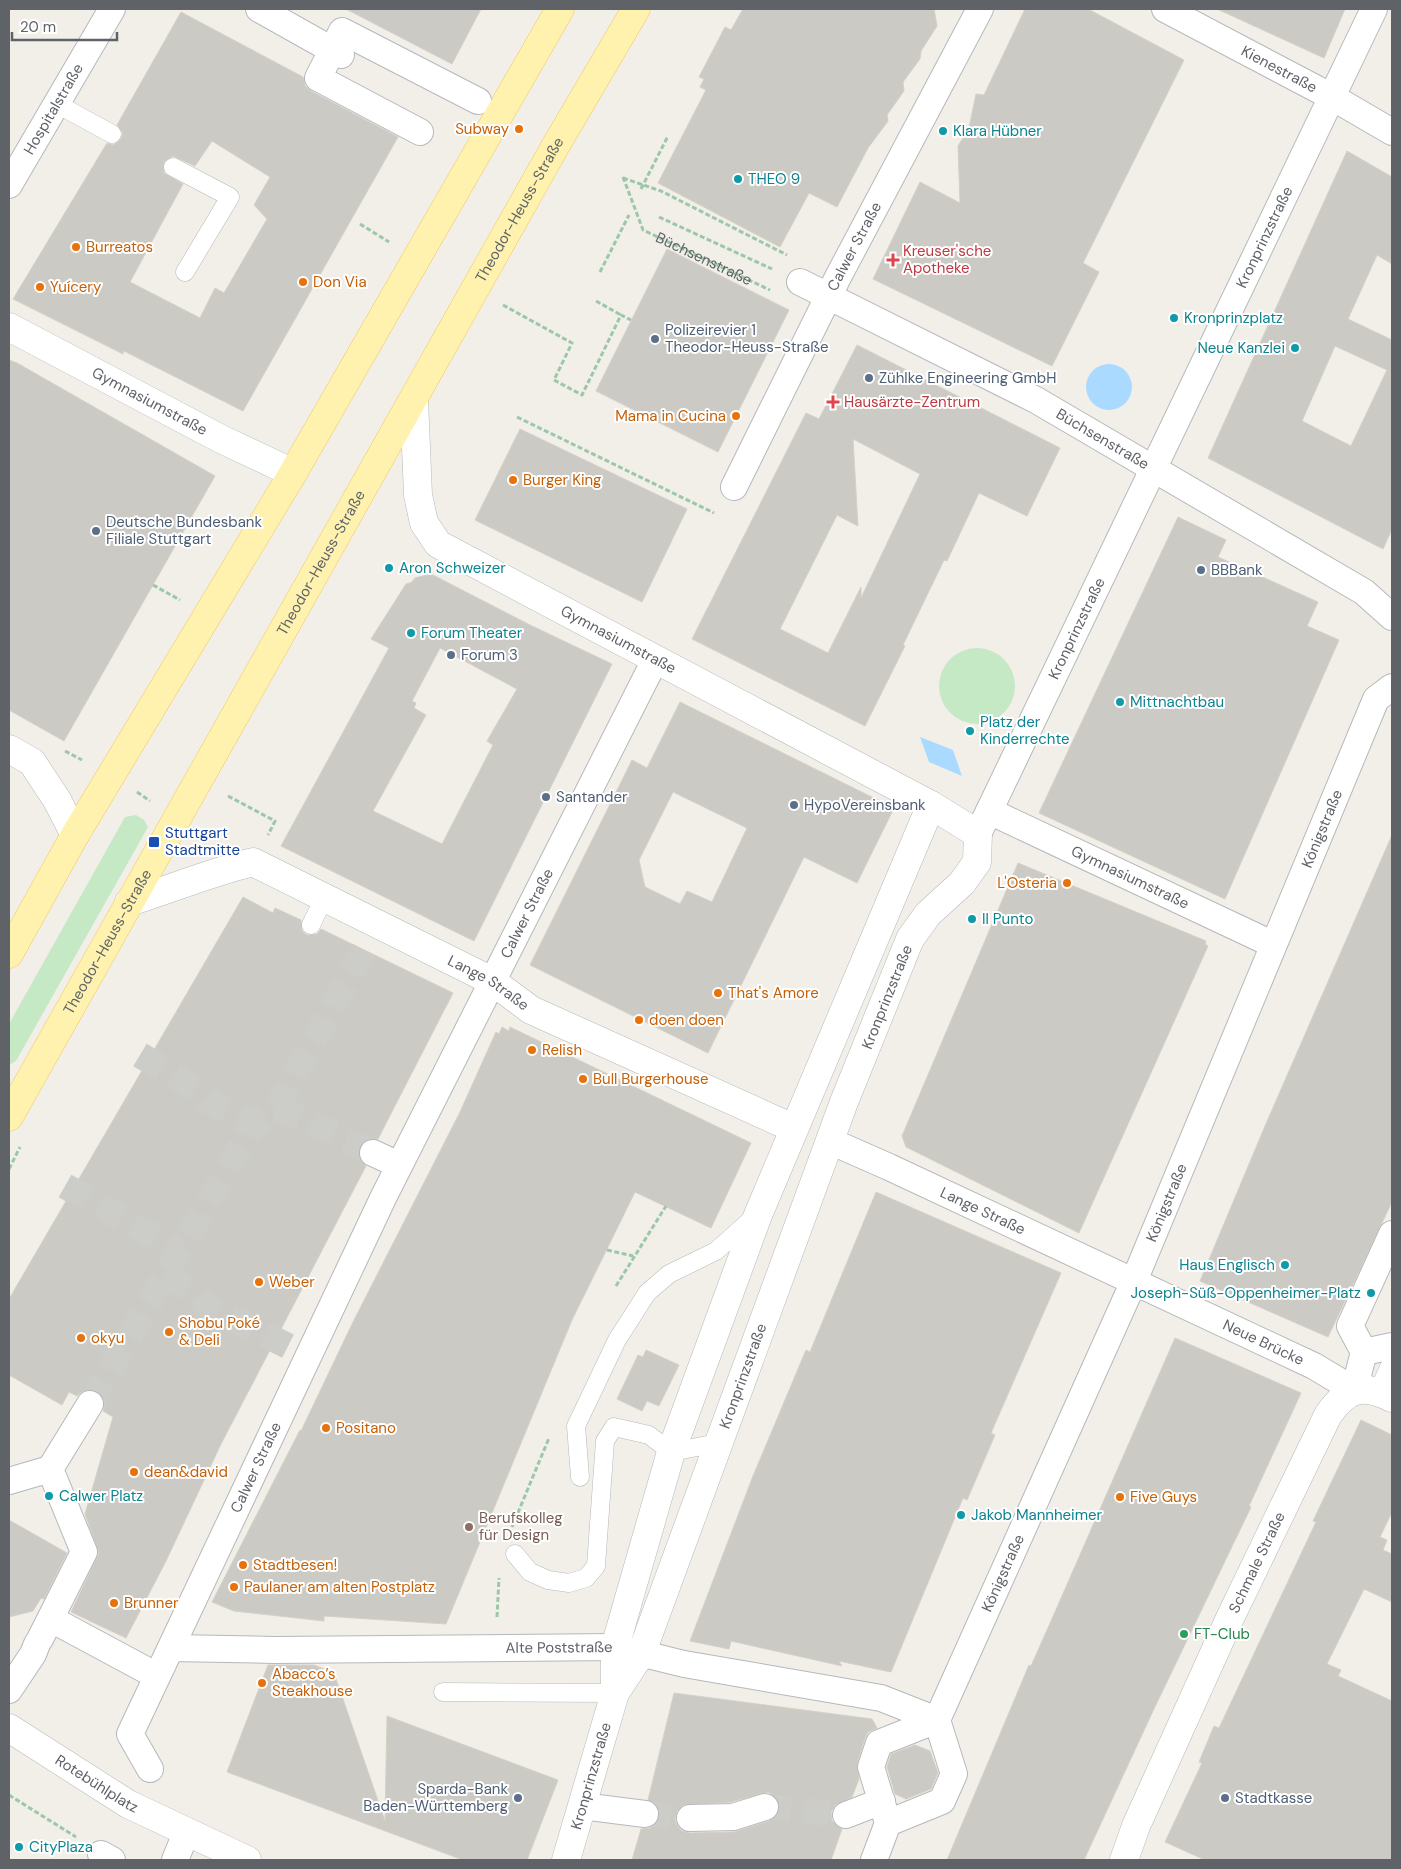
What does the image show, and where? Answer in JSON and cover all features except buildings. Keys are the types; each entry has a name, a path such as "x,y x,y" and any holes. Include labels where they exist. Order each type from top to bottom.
{"main road":[{"path":"9,954 75,834 292,472 560,9"},
{"name":"Theodor-Heuss-Straße","path":"9,1117 18,1087 129,902 476,290 556,145 636,9"}],"street":[{"name":"Hospitalstraße","path":"9,185 112,9"},
{"path":"259,9 339,54"},
{"name":"Calwer Straße","path":"734,488 829,296 980,9"},
{"name":"Kienestraße","path":"1165,9 1332,97 1392,132"},
{"name":"Kronprinzstraße","path":"615,1693 642,1652 844,1102 910,939 928,914 962,883 977,862 984,823 1374,9"},
{"path":"420,132 318,78 339,54 342,31 478,101"},
{"name":"Büchsenstraße","path":"800,282 1036,400 1364,592 1392,617"},
{"name":"Gymnasiumstraße","path":"9,327 221,439 292,472"},
{"name":"Gymnasiumstraße","path":"414,399 418,495 424,523 438,544 931,805"},
{"name":"Calwer Straße","path":"150,1769 130,1734 399,1166 654,660"},
{"name":"Königstraße","path":"936,1720 1134,1281 1272,944 1376,699 1392,687"},
{"path":"9,749 32,762 57,800 75,834"},
{"path":"931,805 984,823"},
{"name":"Kronprinzstraße","path":"566,1860 615,1693 615,1647 671,1452 758,1215 793,1128 931,805"},
{"name":"Gymnasiumstraße","path":"984,823 1272,944"},
{"name":"Lange Straße","path":"129,902 179,887 225,868 253,862 297,882 324,898 492,981 531,1010 793,1128"},
{"path":"793,1128 844,1102"},
{"name":"Lange Straße","path":"830,1141 1134,1281"},
{"path":"373,1153 399,1166"},
{"path":"1375,1393 1364,1352 1350,1326 1392,1234"},
{"name":"Neue Brücke","path":"1134,1281 1375,1393"},
{"path":"1364,1352 1392,1346"},
{"name":"Schmale Straße","path":"1124,1860 1136,1826 1230,1618 1328,1415 1336,1404 1375,1393"},
{"path":"9,1481 50,1469 90,1404"},
{"path":"9,1690 33,1654 84,1552 50,1469"},
{"path":"43,1634 157,1676"},
{"name":"Alte Poststraße","path":"170,1648 276,1650 615,1647 642,1652 684,1664 881,1698 936,1720"},
{"path":"846,1815 885,1812 942,1801 954,1774 936,1720 880,1743 871,1768 885,1812 874,1860"},
{"name":"Rotebühlplatz","path":"9,1728 128,1804 186,1833 247,1860"},
{"path":"582,1806 644,1814"},
{"path":"690,1818 733,1817 764,1807"},
{"path":"175,1860 186,1833"}],"lane":[{"path":"56,104 112,134"},
{"path":"173,167 230,197 185,272"},
{"path":"311,925 324,898"},
{"path":"580,1477 576,1426 617,1340 647,1293 669,1274 716,1251 758,1215"},
{"path":"1375,1393 1392,1361"},
{"path":"515,1554 530,1572 548,1580 569,1583 586,1578 596,1566 605,1441 614,1427 649,1435 671,1452 718,1443"},
{"path":"443,1692 615,1693"}],"path":[{"path":"641,188 668,136"},
{"name":"Büchsenstraße","path":"775,292 643,230 623,178 683,202 790,257"},
{"path":"600,272 629,214"},
{"path":"659,217 800,282"},
{"path":"476,290 572,343 554,380 582,394 621,315"},
{"path":"596,301 631,320"},
{"path":"517,417 719,516"},
{"path":"607,1250 633,1256"},
{"path":"9,1795 107,1857"}],"green space":[{"path":"977,648 992,651 1004,659 1012,671 1015,686 1012,701 1004,713 992,721 977,724 962,721 950,713 942,701 939,686 942,671 950,659 962,651"},
{"path":"136,815 144,820 148,827 16,1061 9,1065 9,1024 125,817"}],"water":[{"path":"1109,364 1122,368 1128,374 1132,387 1128,400 1122,406 1109,410 1096,406 1090,400 1086,387 1090,374 1096,368"},
{"path":"920,737 953,750 962,776 929,762"}],"tunnel":[{"path":"90,1404 253,1125 274,1112 364,950"},
{"path":"140,1055 198,1090 209,1102 253,1125"},
{"path":"274,1112 299,1116 373,1153"},
{"path":"65,1186 180,1251"},
{"path":"165,1276 198,1294 207,1306 308,1356"},
{"path":"765,1807 846,1815"},
{"path":"645,1814 690,1818"}],"place":[{"name":"Subway","path":"519,129"},
{"name":"Klara Hübner","path":"943,131"},
{"name":"THEO 9","path":"738,179"},
{"name":"Burreatos","path":"76,247"},
{"name":"Kreuser'sche Apotheke","path":"893,260"},
{"name":"Don Via","path":"303,282"},
{"name":"Yuícery","path":"40,287"},
{"name":"Kronprinzplatz","path":"1174,318"},
{"name":"Polizeirevier 1 Theodor-Heuss-Straße","path":"655,339"},
{"name":"Neue Kanzlei","path":"1295,348"},
{"name":"Zühlke Engineering GmbH","path":"869,378"},
{"name":"Hausärzte-Zentrum","path":"833,402"},
{"name":"Mama in Cucina","path":"736,416"},
{"name":"Burger King","path":"513,480"},
{"name":"Deutsche Bundesbank Filiale Stuttgart","path":"96,531"},
{"name":"Aron Schweizer","path":"389,568"},
{"name":"BBBank","path":"1201,570"},
{"name":"Forum Theater","path":"411,633"},
{"name":"Forum 3","path":"451,655"},
{"name":"Mittnachtbau","path":"1120,702"},
{"name":"Platz der Kinderrechte","path":"970,731"},
{"name":"Santander","path":"546,797"},
{"name":"HypoVereinsbank","path":"794,805"},
{"name":"Stuttgart Stadtmitte","path":"154,842"},
{"name":"L'Osteria","path":"1067,883"},
{"name":"Il Punto","path":"972,919"},
{"name":"That's Amore","path":"718,993"},
{"name":"doen doen","path":"639,1020"},
{"name":"Relish","path":"532,1050"},
{"name":"Bull Burgerhouse","path":"583,1079"},
{"name":"Haus Englisch","path":"1285,1265"},
{"name":"Weber","path":"259,1282"},
{"name":"Joseph-Süß-Oppenheimer-Platz","path":"1371,1293"},
{"name":"Shobu Poké & Deli","path":"169,1332"},
{"name":"okyu","path":"81,1338"},
{"name":"Positano","path":"326,1428"},
{"name":"dean&david","path":"134,1472"},
{"name":"Calwer Platz","path":"49,1496"},
{"name":"Five Guys","path":"1120,1497"},
{"name":"Jakob Mannheimer","path":"961,1515"},
{"name":"Berufskolleg für Design","path":"469,1527"},
{"name":"Stadtbesen!","path":"243,1565"},
{"name":"Paulaner am alten Postplatz","path":"234,1587"},
{"name":"Brunner","path":"114,1603"},
{"name":"FT-Club","path":"1184,1634"},
{"name":"Abacco’s Steakhouse","path":"262,1683"},
{"name":"Sparda-Bank Baden-Württemberg","path":"518,1798"},
{"name":"Stadtkasse","path":"1225,1798"},
{"name":"CityPlaza","path":"19,1847"}]}
